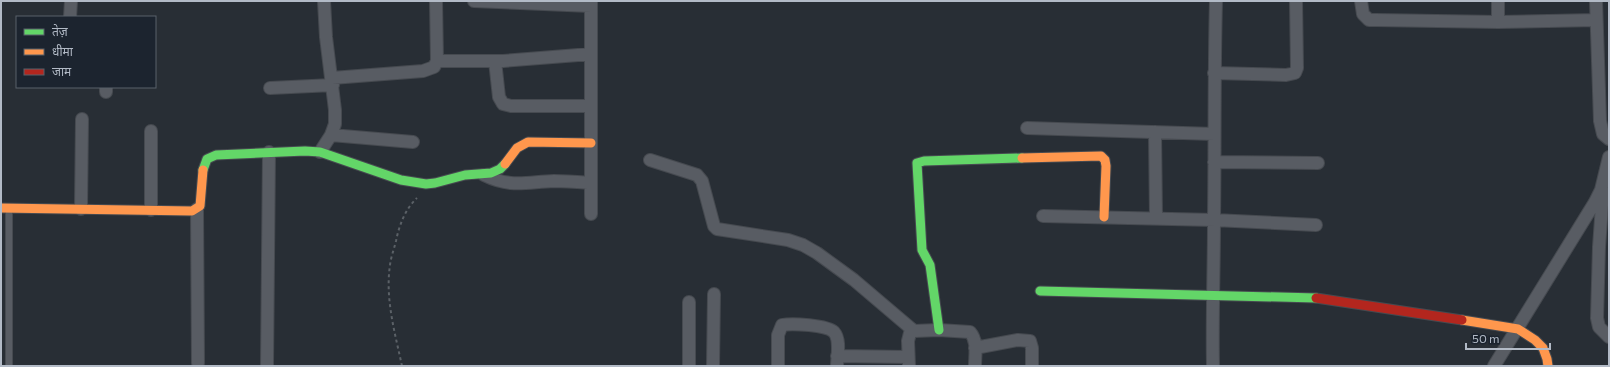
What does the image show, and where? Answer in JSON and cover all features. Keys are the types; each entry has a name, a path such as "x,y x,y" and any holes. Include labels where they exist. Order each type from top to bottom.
{"street":[{"path":"70,16 71,1"},
{"path":"320,152 331,135 335,124 333,81 326,37 324,1"},
{"path":"270,88 429,70 434,67 436,61 436,1"},
{"path":"474,1 591,4 591,214"},
{"path":"1213,366 1212,296 1216,1"},
{"path":"1214,73 1286,75 1295,73 1297,68 1296,1"},
{"path":"1361,1 1363,14 1369,20 1498,22 1596,20"},
{"path":"1498,1 1498,22"},
{"path":"1596,1 1600,121 1603,134 1609,139"},
{"path":"436,61 495,62 591,54"},
{"path":"495,62 499,97 503,104 511,106 591,106"},
{"path":"81,209 82,119"},
{"path":"1027,128 1214,134"},
{"path":"151,131 151,210"},
{"path":"1155,132 1156,218"},
{"path":"331,135 413,142"},
{"path":"198,363 197,209 200,206 203,165 207,159 213,155 269,152 320,152 400,180 416,183 435,183 466,175 484,175 495,172 504,165 514,149 520,144 528,142 591,143"},
{"path":"267,366 269,152"},
{"path":"939,330 930,265 922,250 917,163 924,161 1101,156 1105,160 1106,166 1104,217"},
{"path":"1494,366 1595,202 1604,180 1609,157"},
{"path":"650,160 697,175 702,180 714,226 717,229 723,231 751,233 788,240 803,245 817,253 854,280 914,330"},
{"path":"1214,162 1318,163"},
{"path":"484,175 495,181 506,184 555,181 591,183"},
{"path":"1604,180 1604,250 1598,318 1599,327 1609,337"},
{"path":"5,208 192,211 197,209"},
{"path":"1043,216 1156,218 1316,225"},
{"path":"1040,291 1316,298 1518,329 1545,348 1548,356 1548,366"},
{"path":"713,366 714,294"},
{"path":"689,302 689,366"},
{"path":"778,366 778,335 782,326 788,324 829,329 834,332 837,340 837,361 908,361 909,336 910,332 914,330 970,332 974,336 976,348 975,366"},
{"path":"976,348 1018,340 1030,340 1032,348 1032,366"}],"lane":[{"path":"5,208 9,366"}],"path":[{"path":"402,366 391,314 389,291 390,266 398,232 405,213 415,199 420,195"}],"traffic: fast":[{"path":"203,170 207,159 216,155 305,151 320,152 401,180 426,184 465,175 491,173 500,169 505,164"},
{"path":"939,330 930,265 922,250 917,163 924,161 1022,158"},
{"path":"1040,291 1316,298"}],"traffic: slow":[{"path":"505,164 517,148 528,142 591,143"},
{"path":"1022,158 1101,156 1105,160 1106,166 1104,217"},
{"path":"1,208 192,211 200,206 203,170"},
{"path":"1462,320 1518,329 1535,340 1543,348 1548,366"}],"traffic: jam":[{"path":"1316,298 1462,320"}]}
